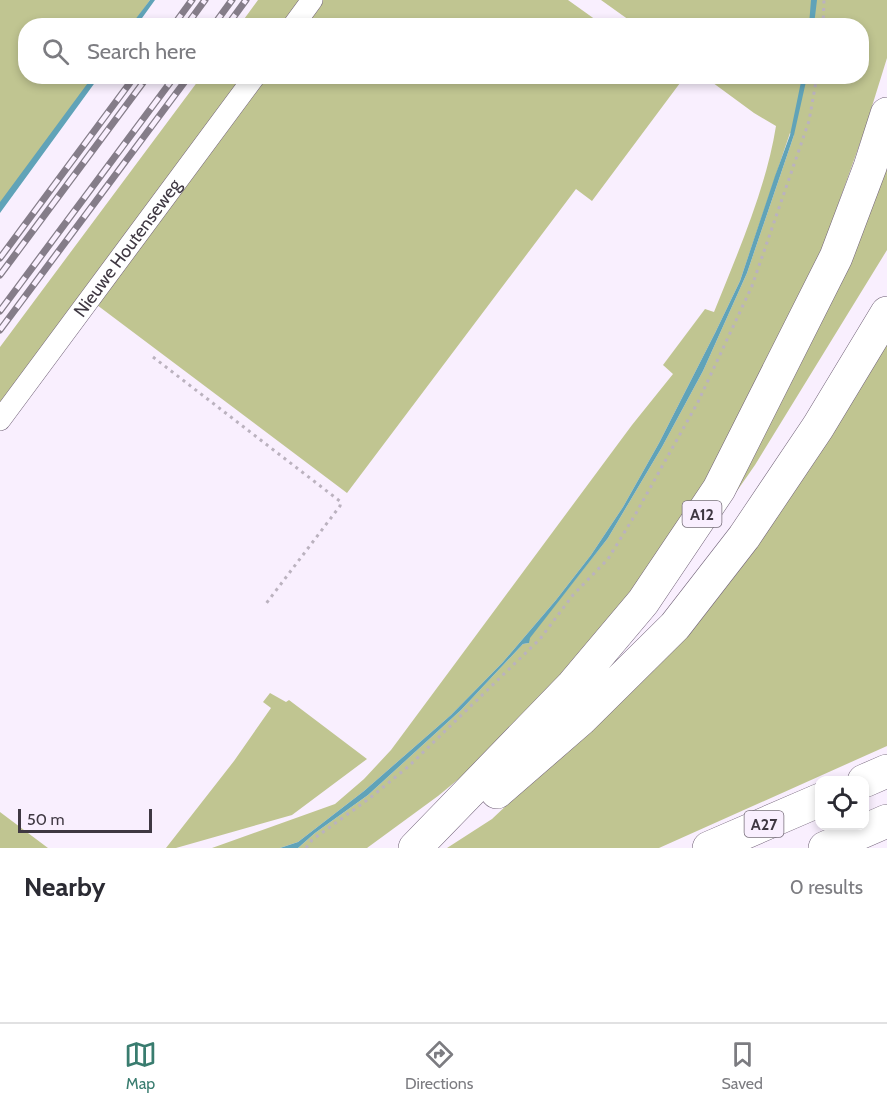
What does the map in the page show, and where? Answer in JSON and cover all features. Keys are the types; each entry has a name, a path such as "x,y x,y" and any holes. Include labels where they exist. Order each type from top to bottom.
{"highway":[{"name":"A12","path":"415,848 573,686 643,602 719,489 836,257 887,114"},
{"name":"A12","path":"422,848 469,816 581,719 675,626 757,519 818,427 887,313"},
{"path":"869,779 887,771"},
{"name":"A27","path":"709,848 815,802"},
{"path":"825,848 887,821"}],"street":[{"path":"299,18 312,0"},
{"name":"Nieuwe Houtenseweg","path":"0,420 249,84"}],"path":[{"path":"823,18 824,0"},
{"path":"306,848 312,840 409,766 540,639 573,595 608,559 635,516 698,402 752,286 809,121 816,84"},
{"path":"153,357 341,502 265,605"}],"green space":[{"path":"0,0 150,0 137,18 18,18 18,84 89,84 0,205"},
{"path":"258,0 305,0 291,18 245,18"},
{"path":"321,0 568,0 593,18 309,18"},
{"path":"601,0 887,0 887,58 864,132 819,258 706,487 604,631 478,763 438,796 367,848 298,848 368,795 461,710 523,644 529,643 529,638 608,538 662,447 703,371 747,273 794,135 790,133 740,281 715,333 659,443 623,507 591,555 556,600 503,662 451,715 364,791 298,842 280,848 212,848 335,804 364,779 391,750 632,425 673,374 663,365 705,309 714,312 758,197 776,126 715,84 869,84 869,18 626,18"},
{"path":"196,84 243,84 0,411 0,347"},
{"path":"260,84 679,84 592,201 576,189 347,493 97,305"},
{"path":"887,147 887,250 755,465 698,547"},
{"path":"887,332 887,746 820,776 815,776 815,778 659,848 447,848 492,819 637,683"},
{"path":"270,693 286,702 289,700 367,759 292,815 176,848 166,848 234,761 271,708 263,702"},
{"path":"0,812 48,848 0,848"}],"water":[{"path":"150,0 155,0 142,18 136,18"},
{"path":"811,0 817,0 815,18 810,18"},
{"path":"87,84 94,84 0,213 0,202"},
{"path":"801,84 805,84 794,135 747,273 703,371 662,447 608,538 530,638 529,643 523,644 461,710 368,795 298,848 280,848 298,842 364,791 451,715 503,662 591,555 623,507 659,443 740,281 790,135"}],"railway":[{"path":"179,18 192,0"},
{"path":"192,18 205,0"},
{"path":"219,18 232,0"},
{"path":"233,18 246,0"},
{"path":"0,258 129,84"},
{"path":"0,275 142,84"},
{"path":"0,311 169,84"},
{"path":"0,330 183,84"}]}
